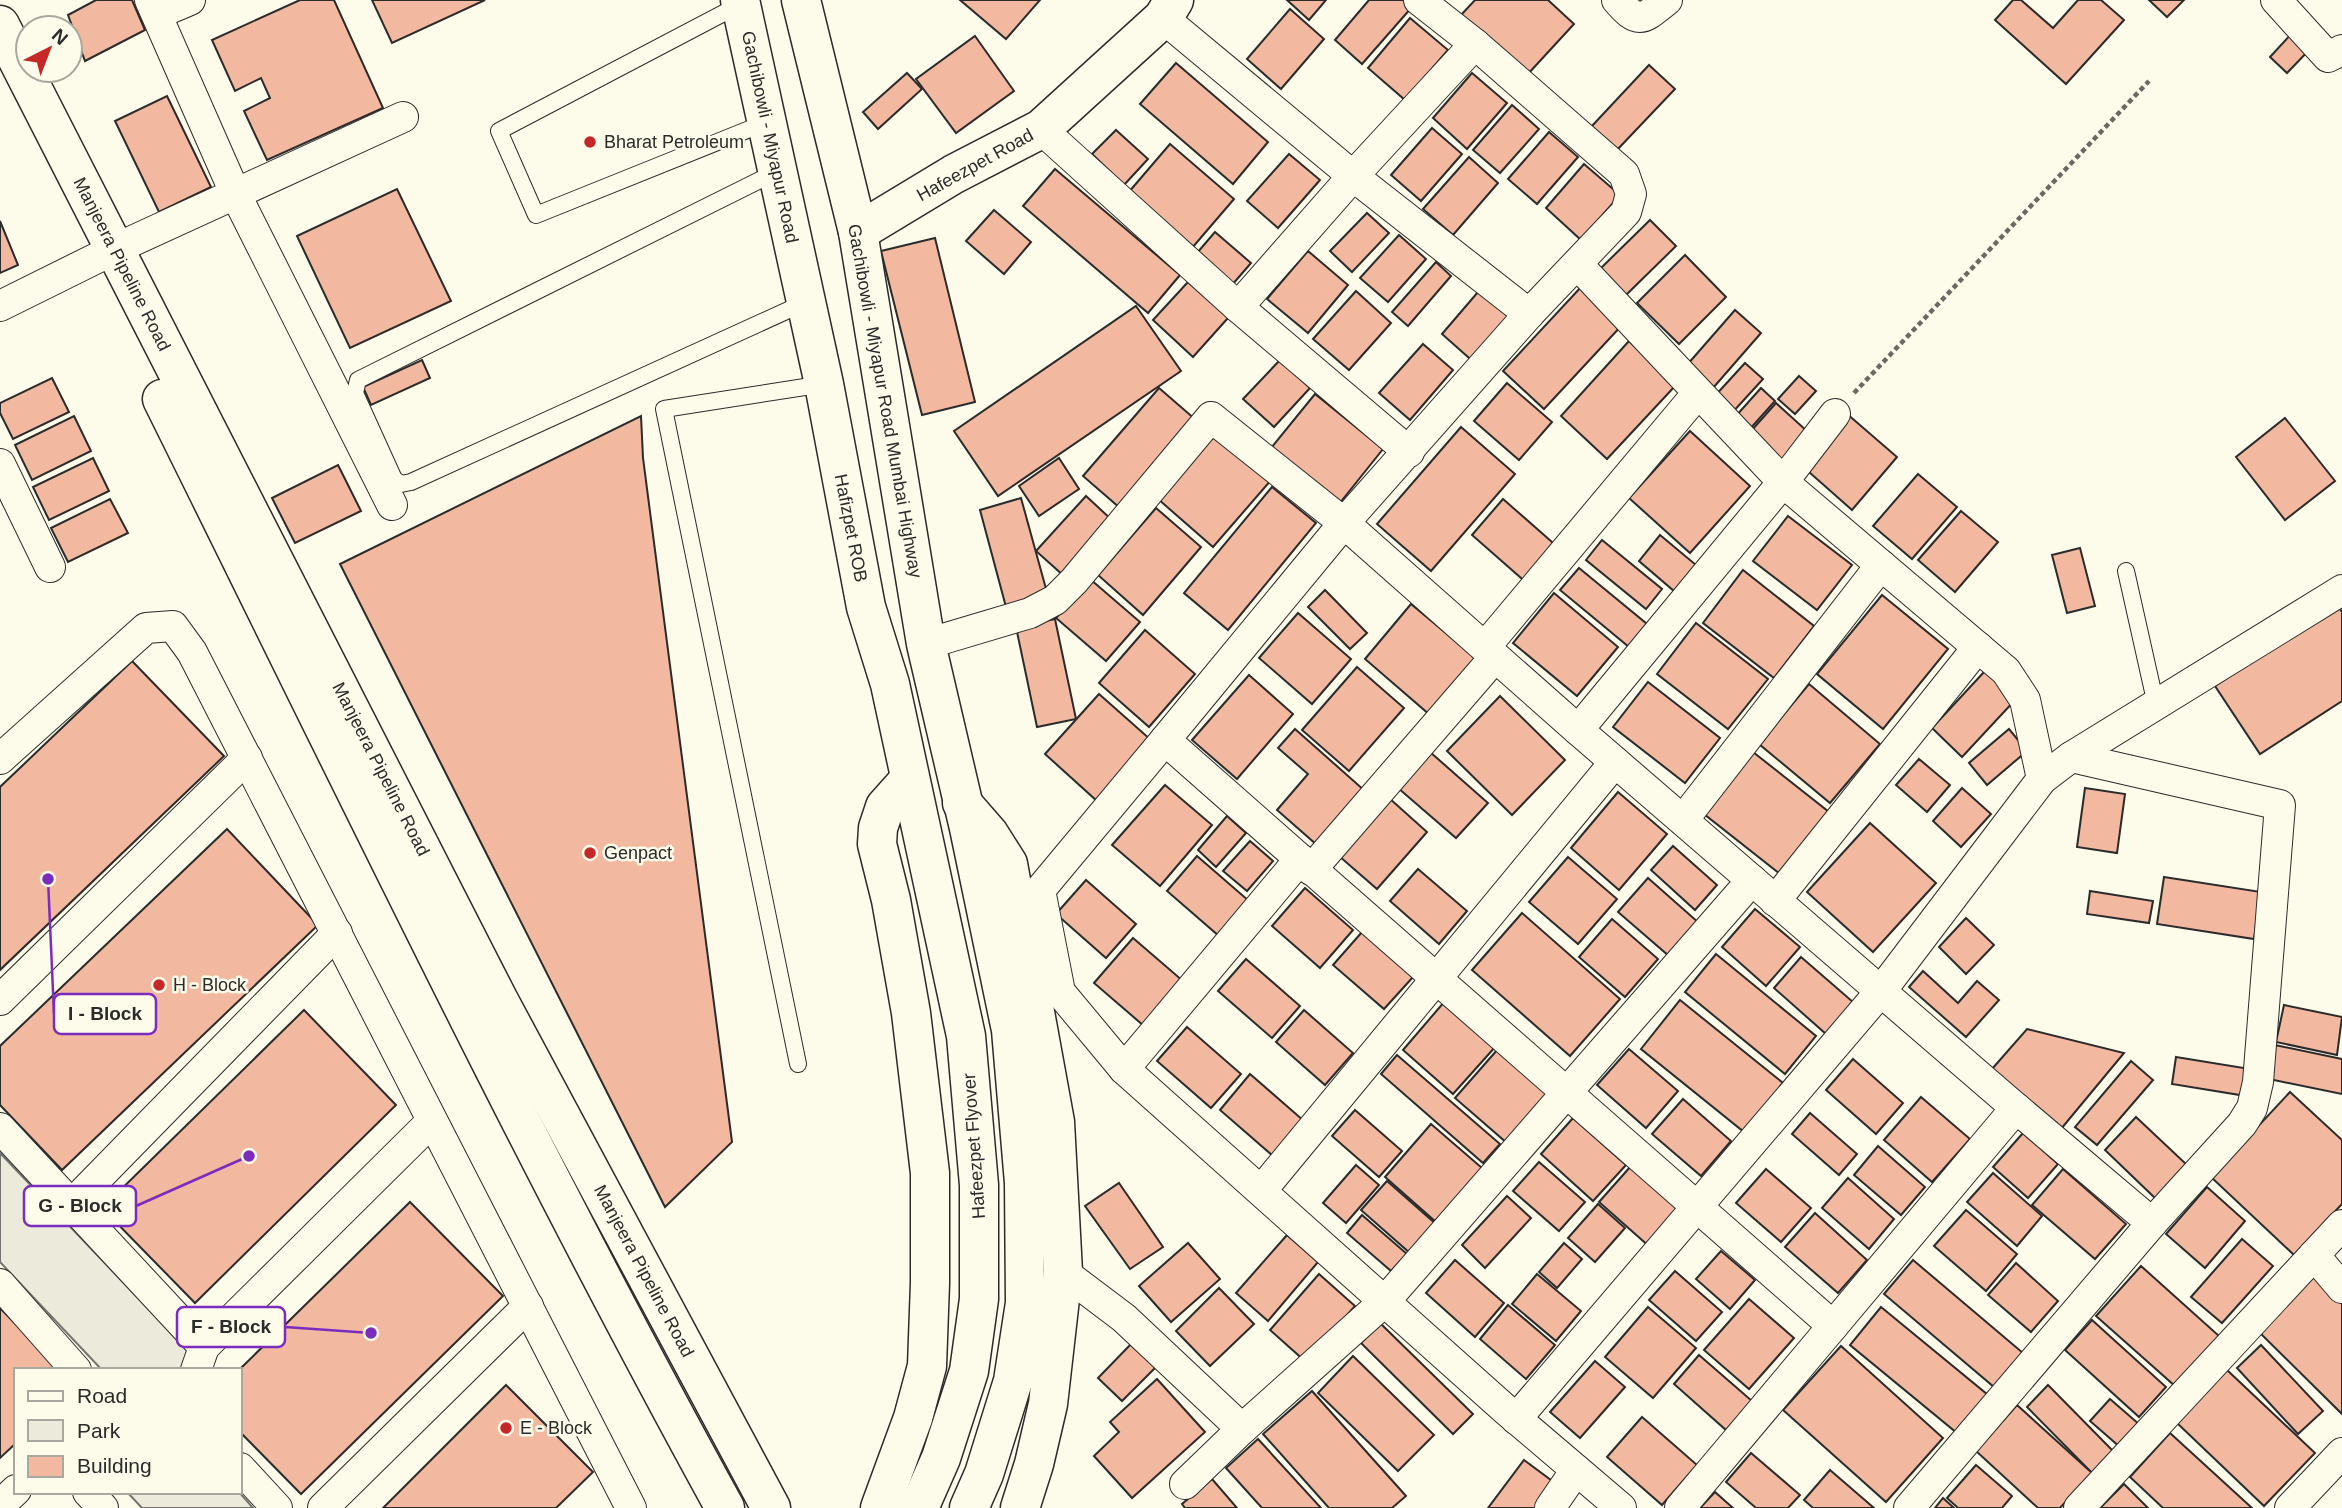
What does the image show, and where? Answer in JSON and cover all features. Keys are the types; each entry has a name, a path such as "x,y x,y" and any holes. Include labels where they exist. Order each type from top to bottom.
{"main road":[{"name":"Gachibowli - Miyapur Road Mumbai Highway","path":"801,0 858,232 926,644 965,815"},
{"name":"Gachibowli - Miyapur Road","path":"741,2 803,288"},
{"name":"Hafeezpet Road","path":"858,232 954,174 1041,129 1168,9"},
{"name":"Manjeera Pipeline Road","path":"0,25 104,255 529,1096 664,1397 725,1508"},
{"name":"Manjeera Pipeline Road","path":"0,79 104,255"},
{"name":"Hafizpet ROB","path":"803,288 824,383 866,607 890,684 910,779"},
{"name":"Hafeezpet Flyover","path":"910,779 966,1036 979,1185 979,1299 969,1371 941,1458 919,1508"},
{"path":"880,1508 913,1418 927,1366 930,1173 911,1013 891,900 877,844 878,828 886,807 910,779"},
{"path":"965,815 989,834 1007,864 1055,1122 1063,1272 1048,1404 1020,1508"},
{"path":"965,815 1011,1030 1024,1183 1025,1303 1013,1381 984,1474 969,1508"},
{"name":"Manjeera Pipeline Road","path":"529,1096 771,1508"}],"street":[{"path":"190,0 154,7 235,193 392,505"},
{"path":"1419,0 1475,44 1624,174 1631,194 1626,212 1529,314 1344,523 1040,890 1060,992 1124,1069 1516,1419 1621,1508"},
{"path":"1617,0 1630,15 1638,17 1647,16 1667,0"},
{"path":"2276,0 2328,57 2342,50"},
{"path":"1168,9 1353,176 1529,314"},
{"path":"1238,307 1353,176 1475,44"},
{"path":"0,306 235,193 403,117"},
{"path":"1041,129 1238,307 1409,452"},
{"path":"1578,265 1783,482 2006,671 2025,700 2042,779"},
{"path":"1124,1069 1306,865 1490,652 1697,394"},
{"path":"1578,730 1783,482 1835,414"},
{"path":"926,644 1030,613 1055,600 1074,581 1211,417 1344,523 1775,901 2152,1223"},
{"path":"0,464 50,567"},
{"path":"1683,821 1881,565"},
{"path":"1516,1419 1881,991 2042,779 2071,757 2342,590"},
{"path":"0,759 146,628 173,626 192,652 528,1306 619,1502"},
{"path":"1775,901 1978,647"},
{"path":"1165,740 1833,1326"},
{"path":"1909,1508 2152,1223 2242,1124 2252,1108 2258,1082 2280,805 2071,757"},
{"path":"0,1000 247,758"},
{"path":"1261,1191 1615,762"},
{"path":"1185,1484 1385,1301 1752,880"},
{"path":"71,1205 337,933"},
{"path":"1680,1508 2016,1108"},
{"path":"0,1128 71,1205 200,1359 432,1121"},
{"path":"2078,1508 2342,1225"},
{"path":"2314,1255 2342,1287"},
{"path":"1063,1272 1124,1318 1242,1429"},
{"path":"0,1284 74,1368"},
{"path":"323,1508 528,1306"},
{"path":"2290,1508 2342,1453"},
{"path":"242,1470 277,1508"},
{"path":"1550,1508 1576,1470"},
{"path":"0,1505 14,1492"},
{"path":"90,1494 103,1508"}],"lane":[{"path":"741,2 499,131 536,215 768,122"},
{"path":"778,171 358,380 355,393 394,479 401,484 411,482 803,288"},
{"path":"798,1064 664,410 824,383"},
{"path":"2126,571 2157,705"}],"path":[{"path":"1835,414 2148,81"}],"green space":[{"path":"0,1153 196,1359 186,1368 100,1368 0,1262"},
{"path":"129,1494 241,1494 253,1508 142,1508"}],"building":[{"path":"96,0 132,0 145,30 85,61 84,14 70,14"},
{"path":"300,0 334,0 383,108 267,160 244,111 270,98 261,78 235,91 212,40"},
{"path":"372,0 485,0 392,43"},
{"path":"960,0 1040,0 1006,39"},
{"path":"1287,0 1326,0 1309,20"},
{"path":"1369,0 1404,0 1412,7 1362,64 1335,40"},
{"path":"1475,0 1548,0 1574,24 1527,75 1461,15"},
{"path":"2013,0 2021,0 2053,28 2078,0 2101,0 2124,20 2066,84 1995,20"},
{"path":"2149,0 2184,0 2167,17"},
{"path":"1290,9 1324,39 1281,89 1247,59"},
{"path":"1410,18 1448,50 1405,100 1368,68"},
{"path":"2293,32 2311,48 2287,73 2270,57"},
{"path":"975,36 1014,91 956,133 916,79"},
{"path":"1176,63 1268,142 1233,184 1140,104"},
{"path":"1649,65 1675,89 1616,151 1591,127"},
{"path":"907,73 922,89 878,129 863,112"},
{"path":"1472,73 1507,103 1467,149 1433,118"},
{"path":"167,96 211,187 159,212 115,121"},
{"path":"1512,105 1539,129 1500,173 1473,150"},
{"path":"1432,128 1462,154 1421,201 1391,175"},
{"path":"1116,130 1148,159 1124,185 1092,154"},
{"path":"1549,132 1578,157 1537,204 1508,179"},
{"path":"1170,144 1234,199 1192,248 1128,193"},
{"path":"1289,154 1320,180 1278,228 1247,201"},
{"path":"1469,157 1498,183 1453,235 1423,209"},
{"path":"1584,164 1620,195 1581,240 1546,208"},
{"path":"1055,169 1180,275 1148,313 1023,206"},
{"path":"397,189 451,301 350,348 297,236"},
{"path":"994,210 1031,242 1004,274 966,241"},
{"path":"1367,213 1389,233 1352,272 1330,251"},
{"path":"1650,220 1676,246 1626,295 1600,269"},
{"path":"0,221 18,265 0,273"},
{"path":"1215,232 1251,263 1232,285 1197,253"},
{"path":"1399,235 1426,259 1388,302 1360,278"},
{"path":"935,238 975,402 922,415 881,251"},
{"path":"1308,251 1348,285 1308,333 1267,299"},
{"path":"1685,255 1726,297 1679,344 1637,303"},
{"path":"1436,262 1451,276 1408,326 1392,312"},
{"path":"1188,282 1228,318 1193,357 1153,320"},
{"path":"1484,285 1521,316 1477,365 1442,334"},
{"path":"1582,286 1623,324 1544,409 1503,371"},
{"path":"1356,291 1391,323 1349,370 1313,339"},
{"path":"1136,306 1181,371 998,496 954,431"},
{"path":"1735,310 1761,333 1713,388 1687,365"},
{"path":"1629,341 1676,385 1607,459 1561,416"},
{"path":"1423,344 1453,370 1410,420 1379,393"},
{"path":"422,360 430,378 371,405 363,387"},
{"path":"1280,360 1310,388 1274,427 1243,399"},
{"path":"1745,363 1763,379 1731,414 1713,398"},
{"path":"1799,376 1816,391 1795,414 1778,399"},
{"path":"52,378 69,412 13,439 0,413 0,403"},
{"path":"1507,383 1552,422 1519,460 1474,421"},
{"path":"1159,388 1196,420 1120,508 1083,476"},
{"path":"1761,388 1775,401 1749,430 1735,417"},
{"path":"1315,394 1383,449 1339,504 1271,448"},
{"path":"1776,403 1808,432 1782,460 1751,431"},
{"path":"1846,413 1897,457 1852,510 1801,465"},
{"path":"74,416 91,451 32,480 15,445"},
{"name":"Genpact","path":"641,416 643,458 732,1142 665,1207 340,564"},
{"path":"2285,418 2335,481 2285,520 2236,457"},
{"path":"1461,427 1515,474 1431,571 1377,524"},
{"path":"1217,431 1272,479 1213,547 1158,499"},
{"path":"1690,431 1750,486 1690,553 1629,498"},
{"path":"93,458 109,491 49,520 33,487"},
{"path":"1059,458 1079,489 1039,516 1019,486"},
{"path":"338,465 361,511 295,543 272,498"},
{"path":"1918,474 1957,507 1912,559 1873,526"},
{"path":"1272,487 1316,523 1228,630 1184,593"},
{"path":"1086,496 1113,521 1064,576 1036,551"},
{"path":"1021,498 1048,596 1006,607 980,510"},
{"path":"110,499 128,533 68,562 51,528"},
{"path":"1503,499 1560,549 1529,585 1472,535"},
{"path":"1156,508 1201,547 1143,615 1098,575"},
{"path":"1961,511 1998,542 1955,592 1918,560"},
{"path":"1788,516 1852,565 1817,610 1753,561"},
{"path":"1660,535 1696,565 1674,591 1639,561"},
{"path":"1602,540 1662,589 1646,609 1586,560"},
{"path":"2080,548 2095,606 2067,613 2052,555"},
{"path":"1579,568 1647,624 1629,647 1560,590"},
{"path":"1743,570 1814,626 1774,678 1703,623"},
{"path":"1090,579 1140,622 1106,661 1056,618"},
{"path":"1325,590 1367,633 1350,649 1308,607"},
{"path":"1554,593 1618,647 1577,696 1513,643"},
{"path":"1882,595 1948,649 1883,729 1817,674"},
{"path":"1411,604 1477,659 1430,715 1365,659"},
{"path":"2338,606 2342,612 2342,701 2260,754 2215,686"},
{"path":"1298,613 1351,659 1312,704 1259,658"},
{"path":"1055,619 1076,719 1037,727 1016,627"},
{"path":"1696,623 1768,679 1728,729 1657,674"},
{"path":"1145,630 1195,674 1149,727 1099,683"},
{"path":"132,661 224,756 0,970 0,787"},
{"path":"1357,667 1404,708 1349,771 1302,730"},
{"path":"1985,671 2016,699 1962,757 1932,728"},
{"path":"1249,675 1293,714 1237,779 1192,740"},
{"path":"1648,682 1720,738 1685,783 1613,727"},
{"path":"1809,684 1880,744 1830,803 1759,744"},
{"path":"1099,694 1151,740 1097,801 1045,754"},
{"path":"1500,696 1565,760 1512,815 1447,751"},
{"path":"1295,729 1365,791 1317,845 1277,810 1308,774 1278,748"},
{"path":"2009,729 2027,751 1987,785 1969,763"},
{"path":"1430,752 1488,803 1456,838 1398,788"},
{"path":"1753,752 1829,812 1780,874 1704,814"},
{"path":"1919,759 1950,785 1927,812 1896,785"},
{"path":"1165,785 1212,825 1160,886 1112,845"},
{"path":"1962,788 1991,814 1961,847 1933,821"},
{"path":"2085,788 2125,794 2117,853 2077,847"},
{"path":"1618,792 1667,834 1619,890 1571,848"},
{"path":"1389,798 1427,832 1377,889 1339,856"},
{"path":"1227,816 1246,833 1216,867 1198,850"},
{"path":"1870,823 1936,883 1873,952 1807,892"},
{"name":"H - Block","path":"227,829 318,925 62,1170 0,1105 0,1046"},
{"path":"1250,841 1273,861 1247,891 1223,871"},
{"path":"1673,846 1717,885 1695,910 1651,870"},
{"path":"1197,856 1249,901 1219,936 1167,891"},
{"path":"1568,857 1617,899 1578,944 1529,902"},
{"path":"1418,869 1467,911 1439,944 1390,901"},
{"path":"2164,877 2261,892 2254,939 2157,924"},
{"path":"1648,878 1699,923 1669,956 1618,912"},
{"path":"1086,880 1136,924 1106,958 1056,914"},
{"path":"1305,888 1353,930 1320,968 1272,926"},
{"path":"2090,891 2153,901 2149,923 2087,914"},
{"path":"1755,909 1800,947 1766,986 1722,947"},
{"path":"1522,913 1620,999 1570,1056 1472,970"},
{"path":"1966,918 1994,945 1966,974 1939,947"},
{"path":"1612,919 1658,959 1625,997 1579,957"},
{"path":"1362,932 1413,977 1384,1009 1333,965"},
{"path":"1133,938 1183,981 1144,1026 1094,983"},
{"path":"1716,954 1816,1036 1785,1074 1685,992"},
{"path":"1801,957 1853,1002 1826,1034 1774,988"},
{"path":"1246,959 1300,1006 1272,1038 1218,991"},
{"path":"1923,971 1958,1003 1977,981 1999,1000 1966,1037 1909,987"},
{"path":"1680,1000 1783,1083 1744,1132 1641,1049"},
{"path":"1445,1001 1496,1046 1453,1094 1403,1050"},
{"path":"2284,1005 2342,1017 2337,1055 2276,1042"},
{"path":"304,1010 396,1105 195,1303 102,1208"},
{"path":"1304,1010 1353,1053 1325,1085 1276,1042"},
{"path":"1187,1027 1241,1074 1211,1108 1157,1061"},
{"path":"2027,1029 2124,1053 2061,1129 1992,1069"},
{"path":"2275,1045 2342,1059 2342,1094 2269,1079"},
{"path":"1498,1049 1550,1094 1507,1143 1455,1098"},
{"path":"1629,1049 1678,1091 1646,1128 1597,1085"},
{"path":"1397,1055 1500,1144 1483,1163 1381,1074"},
{"path":"2176,1057 2250,1069 2246,1096 2172,1084"},
{"path":"1853,1059 1903,1103 1876,1134 1826,1090"},
{"path":"2131,1061 2153,1080 2097,1145 2075,1127"},
{"path":"1250,1074 1304,1121 1273,1156 1220,1110"},
{"path":"2290,1092 2342,1140 2342,1204 2294,1255 2211,1177"},
{"path":"1921,1097 1970,1139 1932,1182 1884,1140"},
{"path":"1683,1099 1731,1141 1701,1176 1652,1134"},
{"path":"1355,1110 1402,1151 1379,1177 1332,1136"},
{"path":"1810,1113 1857,1154 1839,1175 1792,1134"},
{"path":"2136,1117 2187,1165 2156,1199 2105,1150"},
{"path":"1573,1118 1626,1165 1593,1201 1541,1154"},
{"path":"1431,1124 1482,1168 1436,1222 1385,1177"},
{"path":"2023,1133 2058,1164 2028,1198 1993,1167"},
{"path":"1878,1146 1925,1187 1901,1215 1854,1175"},
{"path":"1539,1162 1585,1202 1559,1231 1513,1191"},
{"path":"1356,1165 1379,1185 1346,1223 1323,1203"},
{"path":"1631,1166 1682,1211 1651,1248 1599,1202"},
{"path":"1766,1169 1811,1208 1781,1242 1736,1203"},
{"path":"2063,1169 2126,1224 2095,1259 2032,1205"},
{"path":"1993,1173 2042,1216 2017,1246 1967,1202"},
{"path":"1848,1178 1894,1219 1869,1249 1822,1208"},
{"path":"1387,1181 1437,1225 1411,1254 1361,1210"},
{"path":"1119,1183 1163,1247 1130,1269 1085,1206"},
{"path":"2207,1187 2245,1221 2205,1268 2166,1234"},
{"path":"1507,1196 1531,1218 1485,1268 1462,1245"},
{"path":"410,1202 503,1296 301,1494 242,1434 241,1368"},
{"path":"1598,1204 1625,1228 1595,1262 1568,1238"},
{"path":"1966,1210 2017,1254 1986,1291 1934,1246"},
{"path":"1815,1213 1867,1260 1838,1293 1785,1247"},
{"path":"1362,1215 1407,1254 1391,1271 1347,1233"},
{"path":"1287,1235 1318,1262 1268,1321 1236,1293"},
{"path":"2242,1239 2273,1266 2222,1323 2191,1297"},
{"path":"1188,1243 1220,1279 1171,1322 1139,1286"},
{"path":"1564,1243 1582,1259 1557,1288 1539,1272"},
{"path":"1721,1251 1755,1280 1730,1309 1696,1279"},
{"path":"1455,1260 1504,1303 1475,1337 1426,1293"},
{"path":"1913,1260 2023,1353 1994,1387 1884,1294"},
{"path":"2016,1263 2058,1301 2031,1332 1988,1295"},
{"path":"2141,1266 2219,1336 2175,1386 2096,1316"},
{"path":"1675,1271 1722,1312 1696,1341 1649,1300"},
{"path":"1319,1274 1355,1306 1306,1362 1270,1330"},
{"path":"1537,1274 1581,1311 1556,1341 1512,1304"},
{"path":"2312,1274 2342,1303 2342,1414 2256,1329"},
{"path":"1219,1288 1254,1324 1210,1366 1176,1331"},
{"path":"1749,1299 1794,1338 1749,1389 1704,1350"},
{"path":"1508,1305 1555,1345 1526,1379 1480,1339"},
{"path":"1648,1307 1696,1348 1653,1398 1605,1357"},
{"path":"1881,1307 1988,1395 1957,1433 1850,1345"},
{"path":"0,1308 59,1368 14,1368 14,1445 0,1458"},
{"path":"2092,1320 2166,1387 2139,1417 2065,1350"},
{"path":"1380,1323 1473,1414 1453,1434 1361,1343"},
{"path":"1133,1342 1157,1366 1122,1401 1098,1378"},
{"path":"2261,1345 2323,1411 2298,1434 2237,1368"},
{"path":"1841,1346 1943,1438 1886,1502 1783,1410"},
{"path":"1699,1355 1752,1401 1726,1430 1674,1384"},
{"path":"1353,1356 1434,1435 1398,1471 1318,1393"},
{"path":"1595,1361 1625,1387 1580,1438 1550,1412"},
{"path":"2227,1370 2315,1453 2264,1506 2177,1423"},
{"path":"1157,1379 1205,1432 1132,1498 1094,1456 1119,1432 1110,1422"},
{"name":"E - Block","path":"506,1385 593,1472 556,1508 383,1508"},
{"path":"2048,1385 2114,1452 2093,1474 2027,1407"},
{"path":"1312,1391 1406,1496 1392,1508 1329,1508 1263,1434"},
{"path":"2110,1399 2140,1425 2120,1447 2090,1421"},
{"path":"2017,1405 2092,1473 2060,1508 2038,1508 1976,1451"},
{"path":"1642,1417 1697,1465 1662,1505 1607,1457"},
{"path":"2170,1433 2252,1508 2163,1508 2130,1477"},
{"path":"1258,1439 1321,1508 1262,1508 1226,1468"},
{"path":"1751,1453 1800,1495 1788,1508 1756,1508 1726,1482"},
{"path":"1524,1460 1559,1486 1543,1508 1488,1508"},
{"path":"1976,1465 2012,1496 2002,1508 1958,1508 1947,1498"},
{"path":"1830,1470 1874,1508 1813,1508 1804,1500"},
{"path":"1212,1479 1237,1508 1185,1508 1182,1504"},
{"path":"2124,1484 2148,1508 2100,1508"},
{"path":"1715,1492 1733,1508 1700,1508"},
{"path":"1943,1498 1954,1508 1935,1508"}],"place":[{"name":"Bharat Petroleum","path":"590,142"},
{"name":"Genpact","path":"590,853"},
{"name":"I - Block","path":"48,879"},
{"name":"H - Block","path":"159,985"},
{"name":"G - Block","path":"249,1156"},
{"name":"F - Block","path":"371,1333"},
{"name":"E - Block","path":"506,1428"}]}
